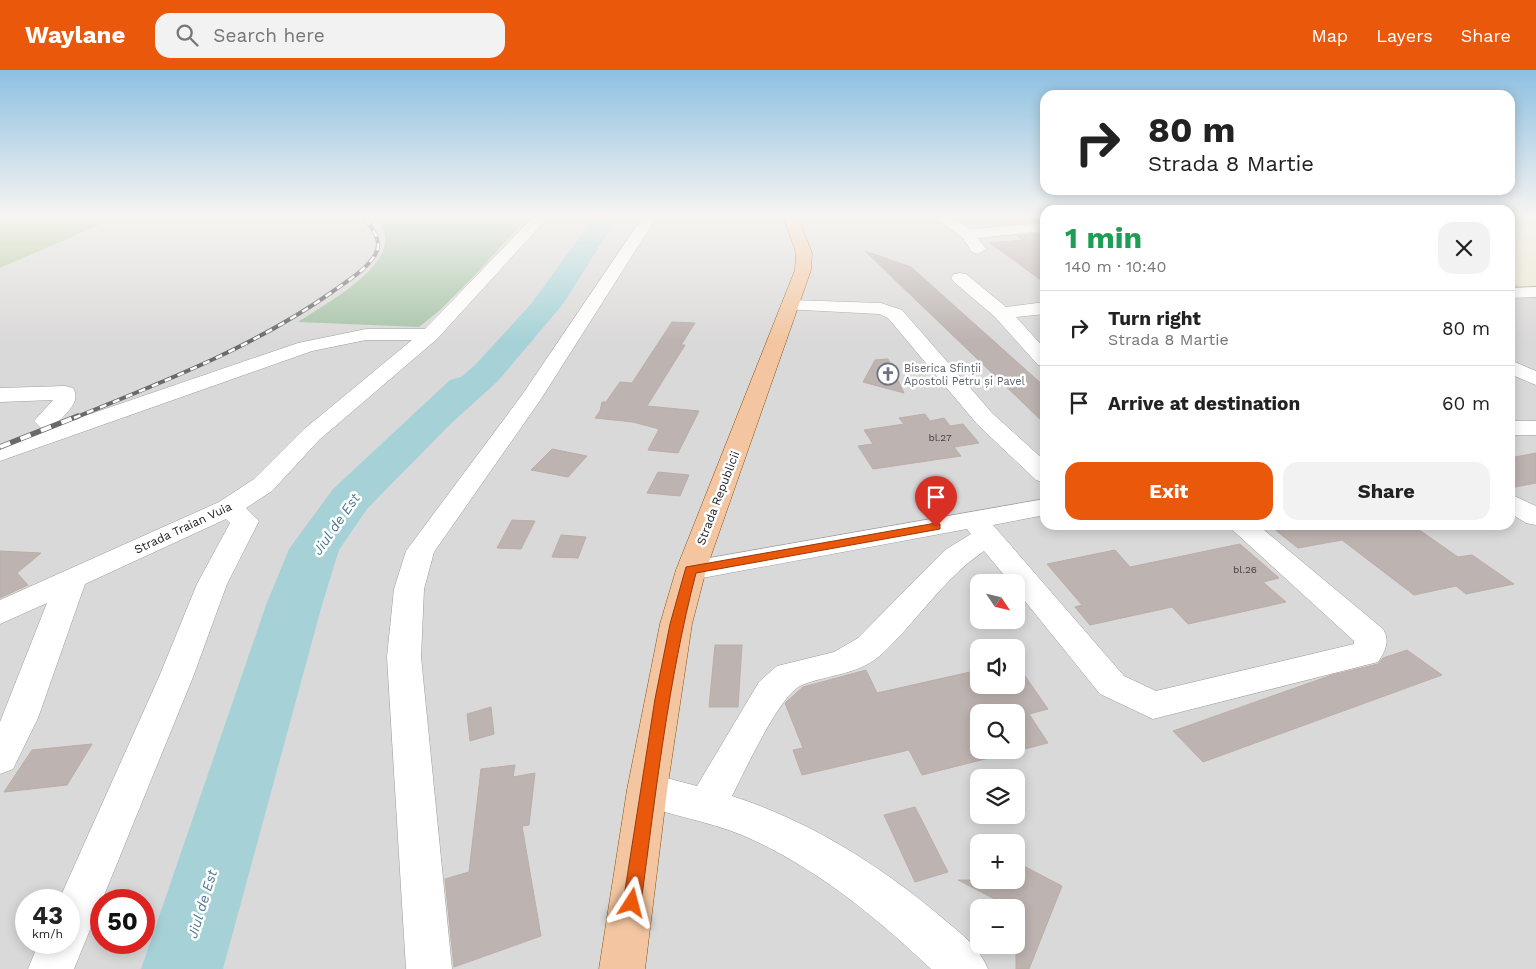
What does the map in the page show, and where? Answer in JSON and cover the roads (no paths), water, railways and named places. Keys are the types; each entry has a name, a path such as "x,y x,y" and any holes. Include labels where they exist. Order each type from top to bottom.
{"main road":[{"name":"Strada Republicii","path":"622,969 647,790 676,624 690,570 803,270 804,257"}],"street":[{"name":"Strada Traian Vuia","path":"0,613 72,578 230,508 263,485 311,435 430,335 503,257"},
{"path":"429,969 404,657 409,589 420,551 530,399 623,257"},
{"path":"960,278 1002,313 1040,355"},
{"path":"1515,293 1536,292"},
{"path":"790,305 881,309 895,314 985,419 1040,470"},
{"path":"1002,313 1040,309"},
{"path":"0,454 262,360 314,344 341,337 374,332 430,335"},
{"path":"1515,368 1536,379"},
{"path":"0,395 65,393 64,402 46,421 61,432"},
{"path":"1515,428 1536,428"},
{"path":"1515,505 1536,517"},
{"path":"80,902 176,677 212,584 237,540 245,521 230,508"},
{"path":"690,570 980,528 1040,509"},
{"path":"980,528 1112,685 1152,705 1366,653 1370,648 1371,637 1247,530"},
{"path":"706,806 771,691 780,681 789,675 843,662 870,646 980,528"},
{"path":"0,758 20,718 72,578"},
{"path":"647,790 706,806 770,828 814,850 885,900 965,969"},
{"path":"51,969 57,954"}],"water":[{"path":"565,257 593,257 563,304 497,382 436,437 400,432 476,364 531,304"}],"waterway":[{"name":"Jiul de Est","path":"182,969 294,605 314,549 350,499 464,388"}],"railway":[{"path":"74,418 174,377 240,347 302,312 350,280 374,257"},
{"path":"0,447 78,416"}],"place":[{"name":"Biserica Sfinții Apostoli Petru și Pavel","path":"888,374"}]}
